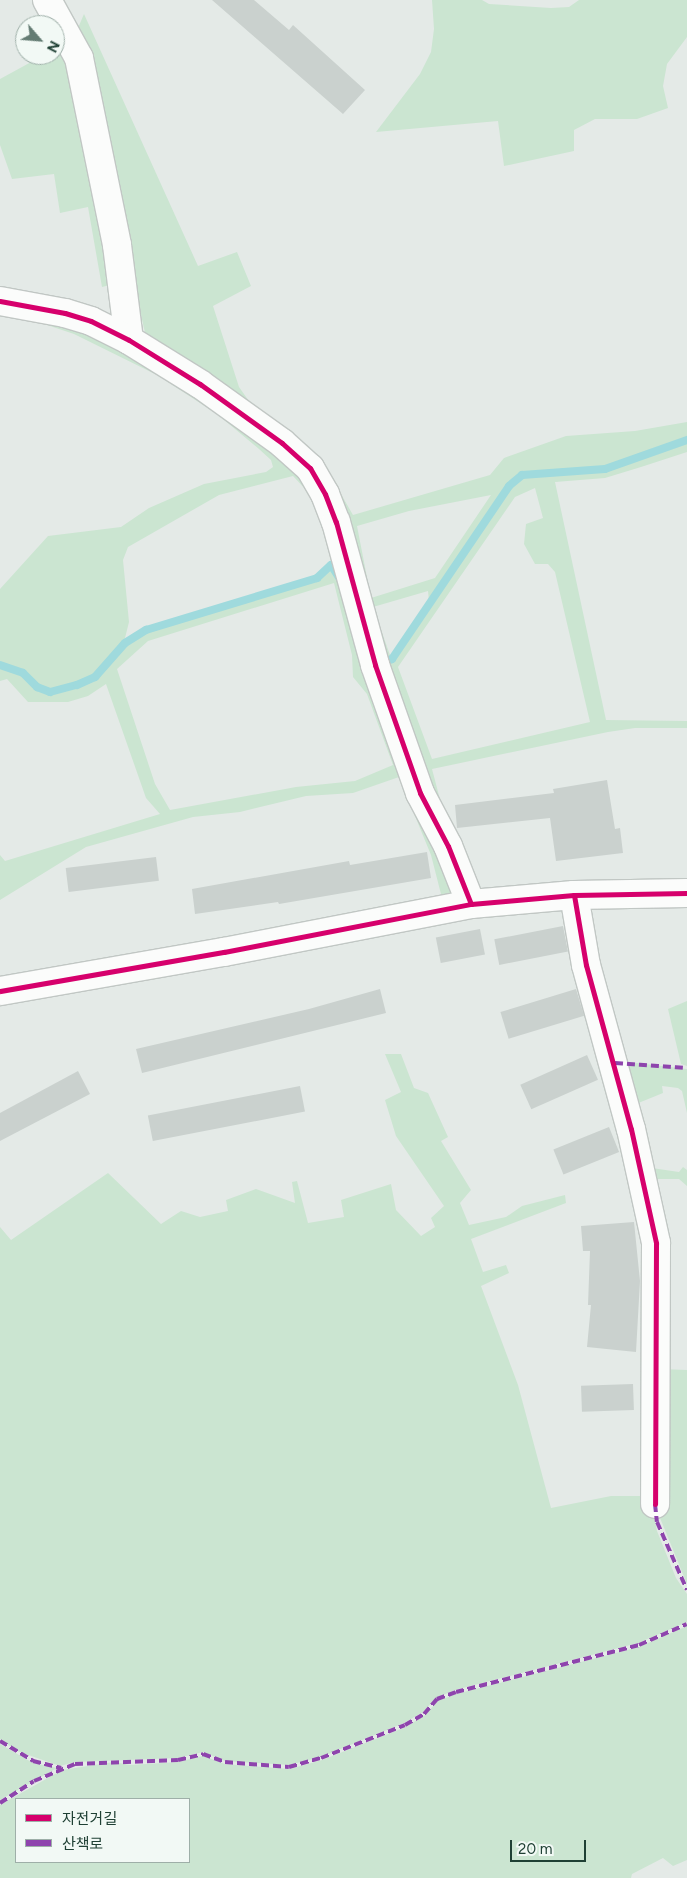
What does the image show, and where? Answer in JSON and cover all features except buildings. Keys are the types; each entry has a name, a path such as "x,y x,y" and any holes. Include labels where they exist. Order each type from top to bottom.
{"street":[{"path":"47,0 79,58 117,245 129,340"},
{"path":"0,301 65,313 91,321 129,340 168,362 282,443 310,468 326,494 375,665 420,793 448,846 471,904"},
{"path":"0,991 224,952 471,904 574,895 687,893"},
{"path":"574,895 586,965 626,1110 656,1243 655,1504"}],"green space":[{"path":"432,0 482,0 489,4 551,8 569,7 579,0 687,0 687,37 667,64 663,86 668,108 637,119 595,119 574,130 574,151 504,166 498,121 376,132 420,74 431,52 434,29"},
{"path":"84,14 198,266 237,252 251,286 213,306 239,387 251,404 326,468 353,515 490,475 504,458 566,436 635,431 687,422 687,439 604,467 521,473 508,484 429,601 428,591 373,607 391,658 381,662 334,500 148,346 78,28","holes":["491,495 435,578 371,598 357,526 409,511"]},
{"path":"65,63 100,213 110,285 102,287 88,207 60,213 54,174 12,179 0,145 0,79 26,65 65,65"},
{"path":"0,311 26,312 71,324 141,355 217,405 305,475 321,497 370,666 366,667 344,581 332,562 319,512 308,492 293,476 219,495 128,547 123,560 129,622 124,642 94,675 77,684 50,690 39,686 24,672 0,663 0,589 48,536 121,527 149,508 204,484 266,472 273,467 271,460 217,414 157,375 74,334 26,318 0,314"},
{"path":"687,443 687,452 605,478 555,482 606,720 687,721 687,728 635,728 608,732 432,769 442,807 437,810 387,663 394,661 511,487 523,477 605,471","holes":["535,488 543,518 526,524 524,544 535,564 548,564 555,572 590,722 432,759 398,667 515,497"]},
{"path":"331,568 340,582 453,895 442,898 431,855 399,777 353,793 306,796 240,812 193,817 86,847 0,900 0,855 5,861 160,814 146,798 106,684 88,696 68,702 28,702 7,679 0,681 0,667 22,675 37,689 50,694 78,687 97,678 126,645 147,632 318,579","holes":["334,583 352,655 353,677 367,694 393,765 355,781 296,787 170,810 155,784 117,669 148,641"]},
{"path":"687,1001 687,1066 681,1064 668,1009"},
{"path":"385,1054 401,1054 414,1088 428,1093 448,1137 441,1141 471,1190 460,1203 469,1225 506,1217 522,1206 565,1195 566,1203 471,1239 483,1272 506,1265 509,1273 481,1286 518,1385 551,1508 611,1496 650,1496 657,1531 676,1578 687,1594 687,1622 638,1643 455,1690 436,1698 423,1712 404,1723 321,1757 289,1765 225,1761 203,1752 178,1758 75,1762 60,1766 17,1751 0,1739 0,1227 11,1240 108,1173 161,1224 181,1211 200,1217 228,1211 226,1200 256,1189 295,1203 292,1182 297,1181 308,1223 344,1217 341,1200 391,1184 396,1210 421,1236 435,1227 431,1218 444,1206 396,1136 385,1100 401,1092"},
{"path":"637,1063 687,1069 687,1113 682,1091 678,1088 662,1086 663,1093 631,1106 618,1066"},
{"path":"645,1167 679,1172 683,1167 687,1170 687,1186 679,1179 648,1179"},
{"path":"661,1369 687,1370 687,1584 658,1513"},
{"path":"687,1626 687,1860 673,1866 663,1858 632,1874 631,1878 0,1878 0,1805 62,1770 114,1762 130,1765 178,1762 203,1756 225,1764 290,1769 322,1760 406,1727 425,1715 438,1701 456,1694 639,1647"},
{"path":"0,1744 33,1763 57,1768 0,1800"}],"waterway":[{"path":"379,664 392,659 509,486 522,475 605,469 687,440"},
{"path":"0,665 23,673 37,687 50,692 77,685 95,677 125,643 146,630 317,578 331,565 340,579"}],"marked path":[{"path":"615,1063 687,1068"},
{"path":"655,1504 657,1522 687,1590"},
{"path":"0,1803 34,1781 75,1764 178,1760 203,1754 225,1762 289,1767 321,1758 405,1725 424,1714 437,1699 456,1692 639,1645 687,1624"},
{"path":"0,1741 33,1761 61,1768"}],"cycle path":[{"path":"0,301 65,313 91,321 129,340 200,384 282,443 310,468 325,494 336,522 375,665 420,793 448,846 471,904"},
{"path":"0,991 224,952 471,904 574,895 687,893"},
{"path":"574,895 586,965 631,1129 656,1243 655,1504"}]}
